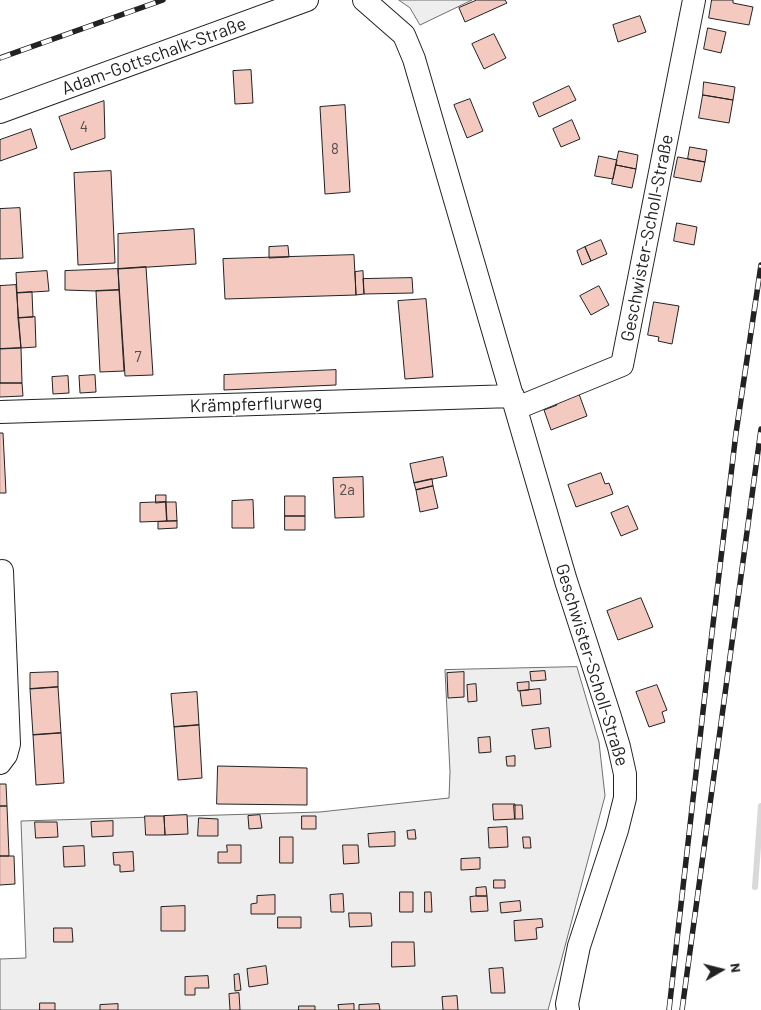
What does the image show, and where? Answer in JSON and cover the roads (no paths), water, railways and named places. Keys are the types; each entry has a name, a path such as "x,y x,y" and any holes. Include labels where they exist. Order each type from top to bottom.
{"street":[{"name":"Adam-Gottschalk-Straße","path":"0,112 307,0"},
{"name":"Geschwister-Scholl-Straße","path":"364,0 404,35 414,59 566,581 619,746 624,774 624,798 616,830 579,946 567,1004 568,1010"},
{"name":"Geschwister-Scholl-Straße","path":"515,402 622,365 694,0"},
{"name":"Krämpferflurweg","path":"0,412 515,402"},
{"path":"0,572 2,572 9,744 6,755 0,763"}],"waterway":[{"path":"755,887 761,806"}],"railway":[{"path":"0,58 163,0"},
{"path":"669,1010 736,433 761,265"},
{"path":"682,1010 761,429"}]}
